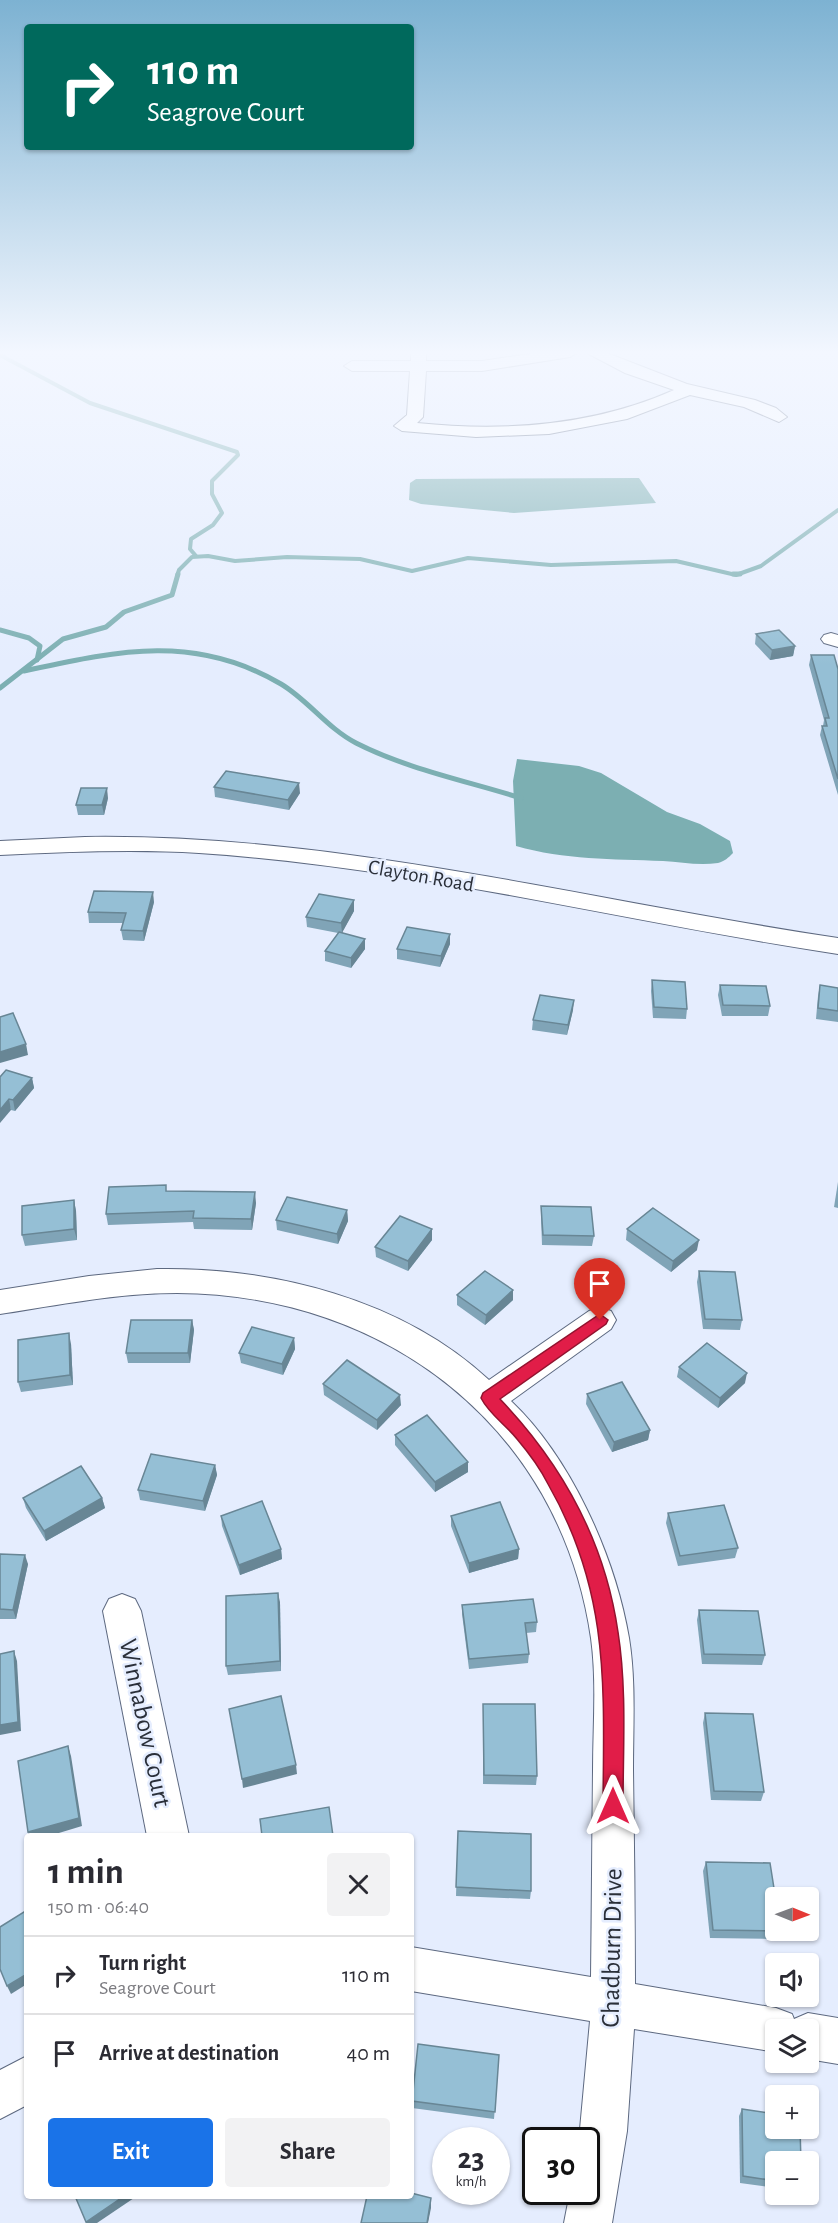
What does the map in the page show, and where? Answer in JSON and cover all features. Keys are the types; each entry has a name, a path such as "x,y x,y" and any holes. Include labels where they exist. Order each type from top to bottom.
{"street":[{"name":"Clayton Road","path":"0,848 100,843 194,846 321,859 721,929 838,946"},
{"name":"Chadburn Drive","path":"0,1302 124,1283 167,1281 226,1283 272,1289 323,1302 369,1319 410,1340 451,1366 489,1398 524,1435 553,1476 576,1519 595,1569 609,1632 613,1690 612,2003 609,2098 588,2223"},
{"path":"489,1398 600,1320"},
{"name":"Winnabow Court","path":"122,1611 167,1833"},
{"path":"414,1970 765,2028"},
{"path":"819,2038 838,2041"},
{"path":"0,2096 24,2081"}],"shaded area":[{"path":"639,478 656,503 514,513 421,504 409,500 410,483 416,479"},
{"path":"517,759 579,766 601,773 667,812 700,824 730,841 733,853 718,863 697,864 571,856 516,846 513,781"}],"building":[{"path":"779,630 795,646 772,650 756,634"},
{"path":"811,655 834,655 838,669 838,779 822,726 827,726 825,718 829,718"},
{"path":"226,771 299,783 288,800 214,787"},
{"path":"81,788 107,788 102,805 76,805"},
{"path":"94,891 153,892 143,931 121,930 126,913 88,912"},
{"path":"319,894 354,900 341,923 306,917"},
{"path":"407,927 450,934 441,956 397,949"},
{"path":"339,932 365,939 351,958 325,951"},
{"path":"652,980 685,982 687,1009 654,1007"},
{"path":"720,985 766,986 770,1006 723,1005"},
{"path":"820,985 838,988 838,1011 818,1008"},
{"path":"540,995 574,1000 568,1025 533,1020"},
{"path":"13,1013 26,1044 0,1052 0,1017"},
{"path":"6,1070 32,1078 13,1100 9,1099 0,1110 0,1077"},
{"path":"166,1185 166,1191 255,1192 251,1219 193,1218 194,1211 106,1214 109,1187"},
{"path":"287,1197 347,1210 337,1234 276,1220"},
{"path":"74,1200 74,1229 22,1235 22,1206"},
{"path":"541,1206 591,1207 594,1236 543,1235"},
{"path":"653,1208 699,1240 673,1261 627,1229"},
{"path":"400,1216 432,1229 408,1261 375,1247"},
{"path":"485,1271 513,1290 486,1315 457,1295"},
{"path":"699,1271 735,1272 742,1320 705,1319"},
{"path":"131,1320 192,1320 188,1353 126,1353"},
{"path":"252,1327 294,1338 282,1364 239,1353"},
{"path":"69,1333 70,1375 18,1382 18,1340"},
{"path":"707,1343 747,1373 720,1398 679,1367"},
{"path":"347,1360 400,1395 377,1420 323,1384"},
{"path":"622,1382 650,1430 614,1442 587,1394"},
{"path":"427,1415 468,1462 435,1482 395,1435"},
{"path":"151,1454 215,1465 203,1501 138,1490"},
{"path":"81,1466 102,1498 44,1531 23,1498"},
{"path":"262,1501 281,1549 239,1565 221,1516"},
{"path":"500,1502 519,1549 469,1563 451,1516"},
{"path":"724,1505 738,1548 680,1556 668,1513"},
{"path":"0,1554 25,1555 13,1610 0,1609"},
{"path":"278,1593 280,1661 226,1666 226,1596"},
{"path":"533,1599 537,1622 525,1623 529,1654 469,1659 462,1605"},
{"path":"699,1610 758,1611 765,1655 704,1654"},
{"path":"14,1651 18,1722 0,1725 0,1654"},
{"path":"281,1696 296,1765 242,1779 229,1709"},
{"path":"483,1704 535,1704 537,1776 484,1775"},
{"path":"705,1713 753,1714 764,1792 714,1791"},
{"path":"68,1746 79,1818 28,1832 18,1761"},
{"path":"329,1807 333,1833 262,1833 260,1819"},
{"path":"458,1831 531,1834 531,1891 456,1887"},
{"path":"706,1862 770,1863 774,1887 765,1887 765,1931 713,1930"},
{"path":"24,1912 24,1976 7,1986 0,1969 0,1927"},
{"path":"418,2044 499,2055 495,2112 414,2101"},
{"path":"742,2109 765,2112 765,2139 800,2139 801,2151 765,2151 765,2179 743,2176"},
{"path":"414,2194 431,2198 427,2223 361,2223 366,2199 414,2199"},
{"path":"76,2199 120,2199 86,2222"}],"waterway":[{"path":"196,556 190,549 191,539 213,525 222,513 212,494 212,481 236,457"},
{"path":"739,574 761,566 838,510"},
{"path":"177,576 179,570 192,557 208,556 235,561 287,557 360,559 412,571 468,558 551,565 676,561 739,574"},
{"path":"37,659 63,639 106,627 124,612 172,595 178,574"},
{"path":"733,574 739,574"},
{"path":"0,630 29,638 40,646 37,659"},
{"path":"24,671 123,653 186,652 217,658 249,668 281,684 356,743 416,767 521,798"},
{"path":"0,688 37,659"}],"route":[{"path":"600,1320 489,1398 524,1435 553,1476 576,1519 595,1569 609,1632 613,1690 613,1806"}]}
